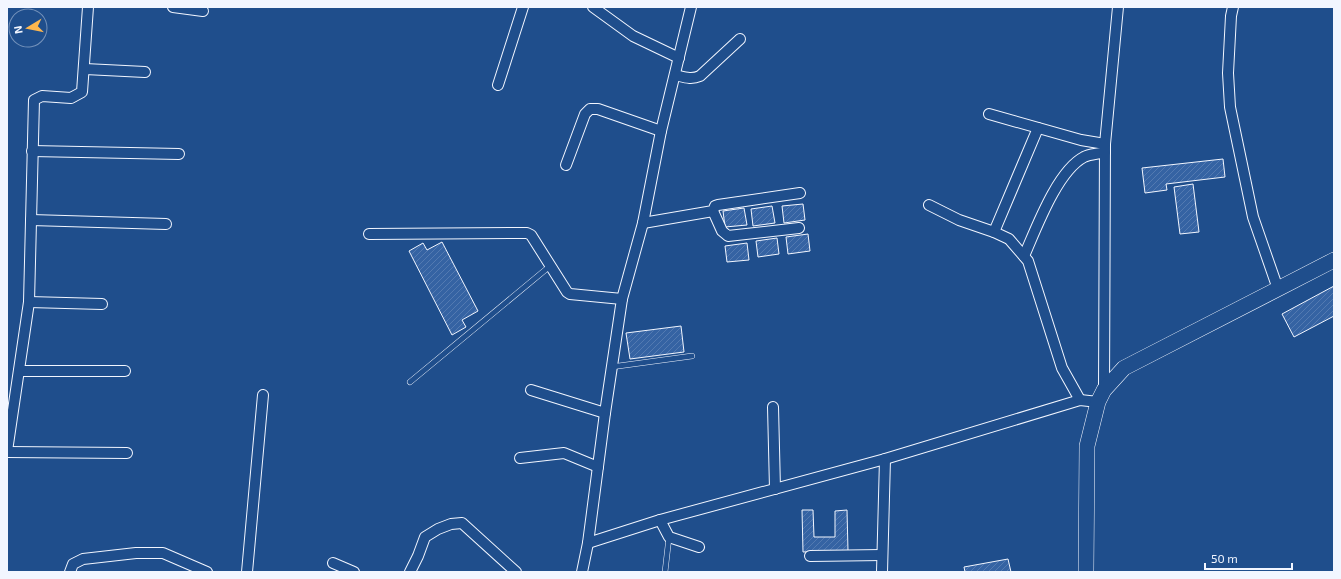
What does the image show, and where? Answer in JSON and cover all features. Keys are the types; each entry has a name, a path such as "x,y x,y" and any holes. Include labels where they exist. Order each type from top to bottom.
{"main road":[{"path":"1086,572 1087,446 1101,396 1124,368 1334,260"}],"street":[{"path":"88,7 85,68 82,92 70,98 42,96 34,100 28,302 7,452 127,453"},
{"path":"173,7 203,11"},
{"path":"498,85 523,7"},
{"path":"593,7 633,36 679,58"},
{"path":"582,572 588,543 611,368 622,299 643,223 661,131 691,7"},
{"path":"588,543 660,520 885,459 1080,400 1101,396 1105,148 1118,7"},
{"path":"1233,7 1231,16 1228,73 1230,108 1254,217 1278,289"},
{"path":"675,75 690,79 700,76 740,39"},
{"path":"85,68 145,72"},
{"path":"566,165 585,114 590,109 598,109 661,131"},
{"path":"989,114 1105,148"},
{"path":"994,232 1038,128"},
{"path":"1024,256 1052,196 1067,171 1084,157 1105,148"},
{"path":"32,151 179,154"},
{"path":"713,211 715,206 718,205 800,193"},
{"path":"929,205 959,220 994,232 1009,239 1028,261 1062,368 1080,400"},
{"path":"643,223 713,211"},
{"path":"713,211 722,231 728,236 799,228"},
{"path":"31,220 166,224"},
{"path":"369,234 527,233 531,236 566,292 570,294 622,299"},
{"path":"28,302 102,304"},
{"path":"19,371 126,371"},
{"path":"531,390 605,413"},
{"path":"247,572 263,395"},
{"path":"773,407 775,489"},
{"path":"520,458 564,453 598,467"},
{"path":"882,572 885,459"},
{"path":"660,520 669,537 699,547"},
{"path":"410,572 425,537 438,529 462,522 516,572"},
{"path":"70,572 72,564 83,559 136,553 162,553 207,572"},
{"path":"810,556 882,555"},
{"path":"333,564 354,572"}],"lane":[{"path":"410,382 550,266"},
{"path":"611,368 692,356"},
{"path":"665,572 669,537"}],"building":[{"path":"1223,159 1225,177 1166,184 1167,190 1145,193 1142,168"},
{"path":"1193,184 1199,232 1180,234 1174,187"},
{"path":"803,204 805,220 784,223 782,206"},
{"path":"772,206 775,223 753,226 751,209"},
{"path":"744,208 747,225 725,227 723,211"},
{"path":"808,234 810,251 788,254 786,237"},
{"path":"777,238 779,254 758,257 756,241"},
{"path":"442,242 478,311 462,320 466,327 452,335 409,251 423,243 427,250"},
{"path":"747,243 749,260 727,262 725,246"},
{"path":"1334,286 1334,316 1294,337 1282,314"},
{"path":"681,326 684,352 630,359 626,333"},
{"path":"802,510 813,510 814,537 835,537 835,511 847,510 848,551 803,552"},
{"path":"1008,559 1011,572 965,572 964,567"}]}
